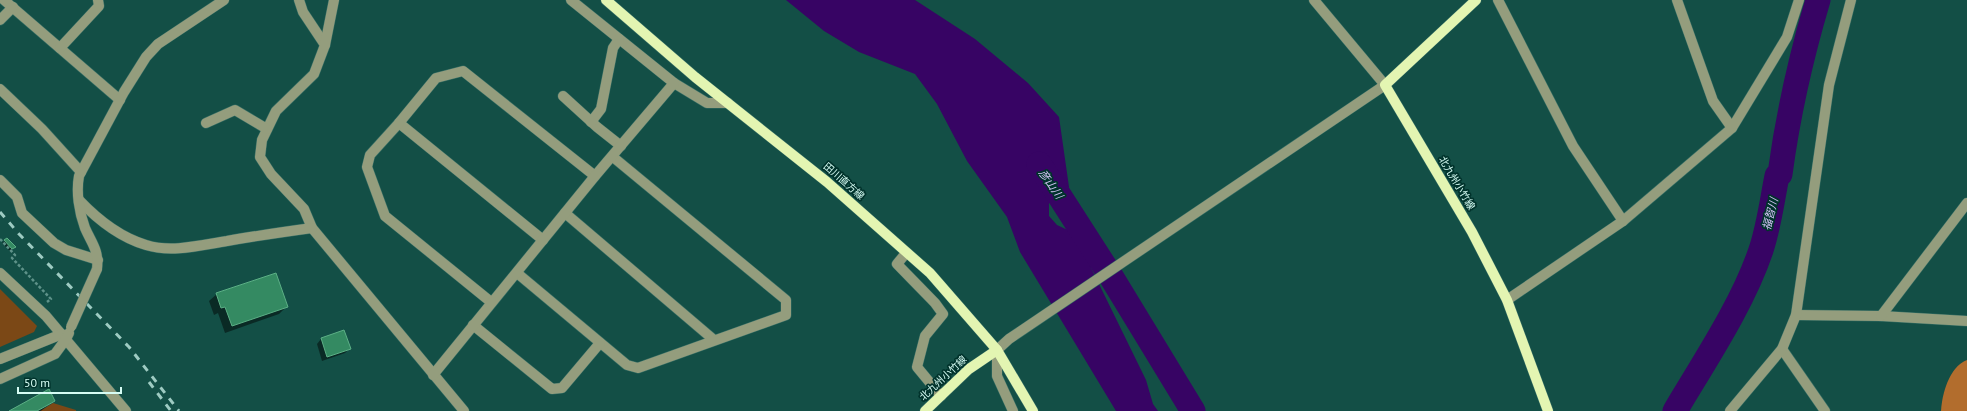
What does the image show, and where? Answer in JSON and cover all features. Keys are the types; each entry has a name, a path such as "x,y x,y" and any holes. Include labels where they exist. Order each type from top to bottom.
{"main road":[{"name":"田川直方線","path":"606,0 695,77 827,182 930,273 997,350 1033,411"},
{"path":"1385,85 1476,0"},
{"name":"北九州小竹線","path":"1385,85 1472,232 1507,300 1548,411"},
{"name":"北九州小竹線","path":"925,411 969,369 997,350"}],"street":[{"path":"4,0 120,100"},
{"path":"60,48 99,6 98,0"},
{"path":"0,379 55,354 71,327 97,264 97,250 83,223 78,183 82,172 120,100 146,57 158,44 224,0"},
{"path":"299,0 303,12 325,45"},
{"path":"334,0 325,45 314,74 276,111 262,140 260,156 271,174 304,209 312,228 464,411"},
{"path":"571,0 674,83 707,103 728,103"},
{"path":"1013,411 997,376 997,350 1009,339 1385,85 1314,0"},
{"path":"1498,0 1573,146 1623,221"},
{"path":"1677,0 1713,101 1732,128"},
{"path":"1507,300 1623,221 1732,128 1787,37 1799,0"},
{"path":"1730,411 1782,349 1796,315 1829,85 1851,0"},
{"path":"0,20 13,7"},
{"path":"592,122 601,109 613,48 619,39"},
{"path":"491,302 385,216 367,167 370,155 436,78 463,72 595,176"},
{"path":"433,375 491,302 517,273 595,176 674,83"},
{"path":"0,89 82,172"},
{"path":"563,96 621,146"},
{"path":"206,123 235,110 267,129"},
{"path":"399,123 543,240"},
{"path":"517,273 627,365 638,368 786,315 786,300 613,156"},
{"path":"0,180 17,197 22,213 54,243 97,264"},
{"path":"79,200 89,211 115,232 147,246 164,248 188,247 312,228"},
{"path":"1881,316 1967,203"},
{"path":"565,213 714,340"},
{"path":"906,252 897,264 935,303 943,314 925,336 917,367 941,396"},
{"path":"0,273 40,310 126,411"},
{"path":"1796,315 1881,316 1967,321"},
{"path":"473,325 552,389 562,388 600,343"},
{"path":"0,359 64,337"},
{"path":"1782,349 1825,411"}],"path":[{"path":"0,239 15,255 12,258 51,299"}],"shaded area":[{"path":"0,289 37,326 34,332 0,347"},
{"path":"1967,360 1967,411 1941,411 1945,389 1951,375 1955,369"},
{"path":"53,403 76,410 76,411 40,411"}],"water":[{"path":"786,0 915,0 975,39 1028,83 1059,117 1069,187 1049,198 1049,216 1057,225 1074,233 1146,380 1153,404 1158,411 1116,411 1020,252 1007,217 967,161 937,104 915,74 859,52 824,31"}],"building":[{"path":"7,238 16,247 12,249 4,240"},
{"path":"276,273 288,307 232,326 225,307 221,308 216,293"},
{"path":"344,330 351,349 327,357 321,338"},
{"path":"49,389 55,401 37,411 9,411"}],"waterway":[{"name":"福智川","path":"1675,411 1734,312 1761,250 1777,176 1780,174 1796,86 1818,0"},
{"name":"彦山川","path":"1039,164 1109,273 1193,411"}],"railway":[{"path":"0,212 19,234 129,347 179,411"},
{"path":"149,382 171,411"}]}
